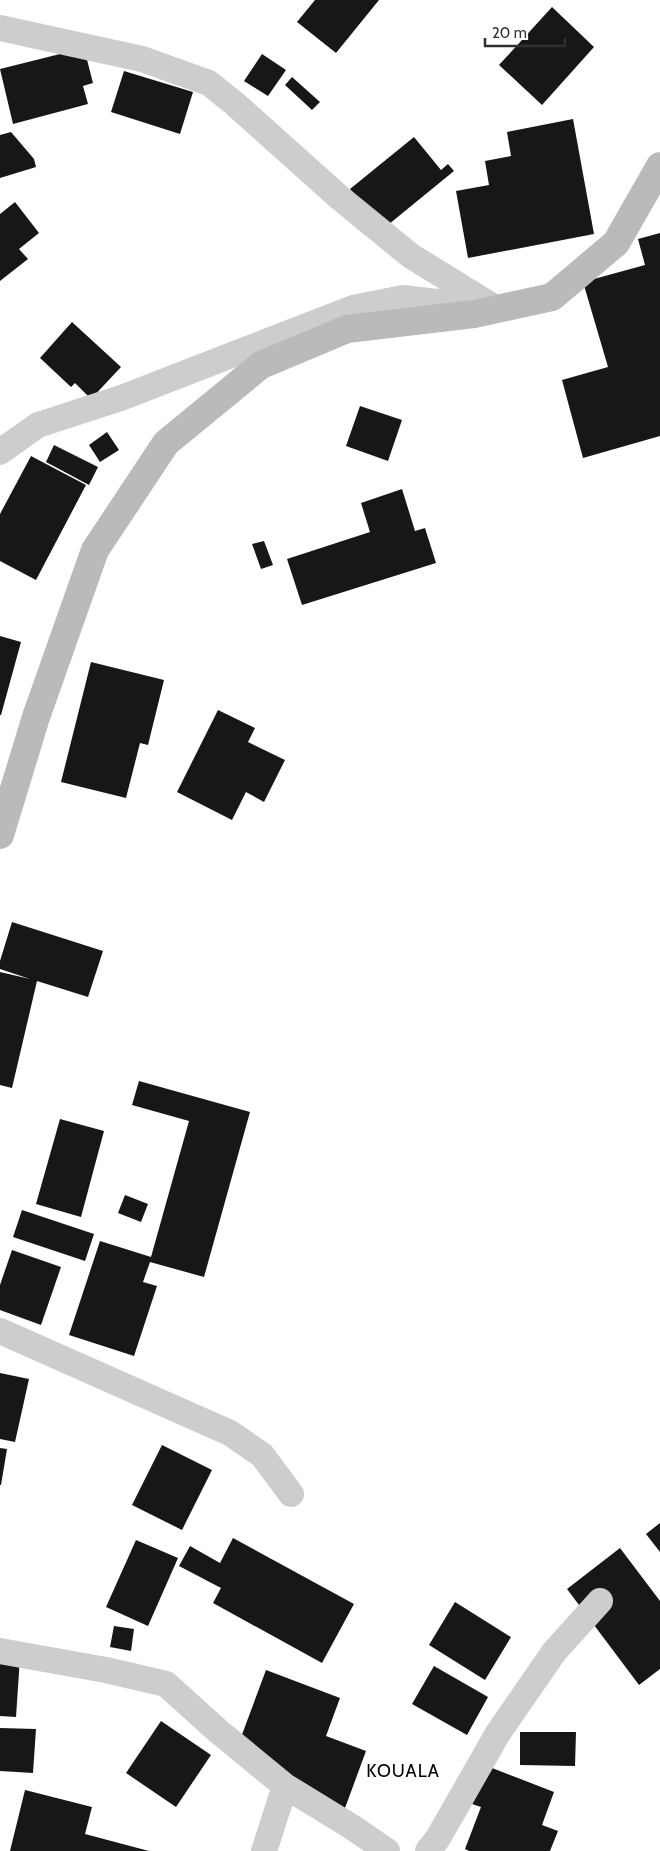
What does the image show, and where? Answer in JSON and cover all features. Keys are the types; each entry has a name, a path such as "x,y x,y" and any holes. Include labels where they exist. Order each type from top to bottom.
{"main road":[{"path":"0,835 36,717 95,550 166,443 261,365 347,329 474,314 552,297 616,243 660,166"}],"street":[{"path":"0,28 142,59 209,83 340,198 411,256 496,310"},
{"path":"0,452 38,426 121,398 353,308 403,298 496,310"},
{"path":"0,1331 230,1433 262,1454 290,1494"},
{"path":"428,1851 438,1838 498,1732 554,1652 600,1601"},
{"path":"0,1651 106,1670 166,1684 218,1731 285,1786 387,1851"},
{"path":"264,1851 285,1786"}],"building":[{"path":"315,0 379,0 336,53 297,22"},
{"path":"552,7 594,47 542,105 499,65"},
{"path":"84,48 93,83 83,86 88,104 13,124 0,69"},
{"path":"262,54 286,70 268,96 244,81"},
{"path":"124,71 193,92 180,134 111,112"},
{"path":"292,77 320,102 312,110 285,85"},
{"path":"573,119 594,234 468,258 456,191 489,185 485,161 511,156 507,132"},
{"path":"11,132 34,159 36,167 0,178 0,135"},
{"path":"414,137 441,170 448,164 454,171 383,229 350,189"},
{"path":"15,202 39,233 19,249 28,259 0,281 0,214"},
{"path":"660,233 660,436 583,458 562,380 608,367 583,282 645,265 638,239"},
{"path":"72,322 121,367 91,399 75,383 71,387 40,358"},
{"path":"360,406 402,420 388,461 346,446"},
{"path":"107,432 119,450 100,462 89,445"},
{"path":"54,445 98,467 89,485 46,462"},
{"path":"31,456 86,485 36,580 0,561 0,514"},
{"path":"402,489 415,531 425,528 436,563 302,605 287,559 370,532 361,503"},
{"path":"264,541 273,565 261,569 252,544"},
{"path":"0,636 21,642 1,715 0,715"},
{"path":"91,662 164,680 148,745 140,743 126,798 61,782"},
{"path":"218,710 255,728 248,742 285,760 264,802 246,792 232,820 177,792"},
{"path":"12,922 103,951 88,997 37,981 12,1088 0,1085 0,972 30,979 0,969 0,961"},
{"path":"139,1081 250,1112 204,1277 150,1262 143,1282 157,1286 134,1356 69,1335 100,1241 151,1257 189,1121 132,1105"},
{"path":"60,1119 104,1131 81,1217 36,1204"},
{"path":"125,1195 148,1204 141,1222 118,1213"},
{"path":"22,1210 94,1234 85,1261 13,1237"},
{"path":"12,1250 61,1267 41,1325 0,1310 0,1285"},
{"path":"0,1373 29,1379 15,1442 0,1439"},
{"path":"162,1445 212,1470 182,1530 132,1505"},
{"path":"0,1448 7,1449 1,1485 0,1485"},
{"path":"660,1523 660,1552 646,1534"},
{"path":"233,1538 354,1604 322,1663 213,1603 221,1588 179,1566 190,1546 220,1563"},
{"path":"136,1540 178,1558 148,1626 106,1607"},
{"path":"620,1548 660,1601 660,1669 639,1685 567,1589"},
{"path":"455,1602 511,1637 485,1680 429,1645"},
{"path":"114,1626 134,1629 131,1651 110,1647"},
{"path":"0,1656 20,1657 16,1717 0,1716"},
{"path":"434,1666 488,1697 467,1735 412,1704"},
{"path":"266,1670 340,1698 326,1736 366,1751 341,1819 234,1756"},
{"path":"161,1721 211,1755 176,1807 126,1773"},
{"path":"0,1728 36,1729 33,1773 0,1771"},
{"path":"520,1732 576,1732 575,1766 520,1765"},
{"path":"487,1766 554,1792 542,1825 558,1831 550,1851 469,1851 465,1849 481,1807 472,1804"},
{"path":"25,1790 92,1807 85,1834 149,1851 10,1851"}],"district":[{"name":"KOUALA","path":"403,1771"}]}
